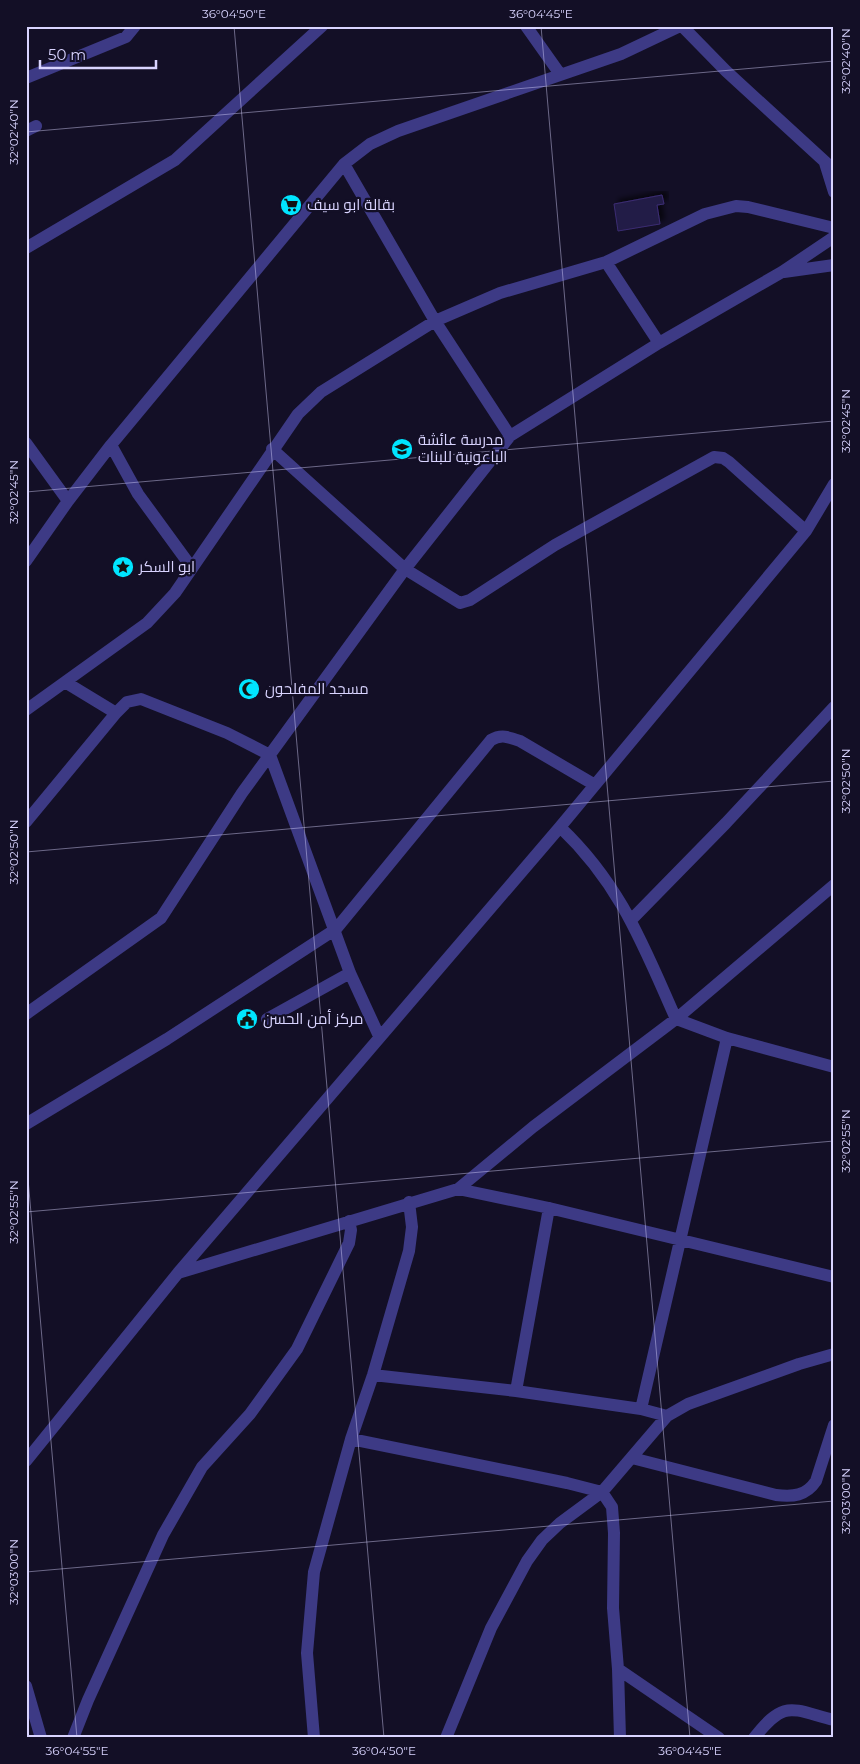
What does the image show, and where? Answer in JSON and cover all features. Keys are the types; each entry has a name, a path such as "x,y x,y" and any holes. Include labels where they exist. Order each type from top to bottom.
{"street":[{"path":"26,78 126,37 135,26"},
{"path":"526,26 560,74"},
{"path":"26,561 68,501 111,445 344,164 370,144 398,131 621,54 681,26 829,166 834,192"},
{"path":"26,248 175,160 316,28"},
{"path":"344,164 435,321 510,436"},
{"path":"26,710 147,623 175,593 272,449 298,414 321,392 435,321 500,293 606,262 705,214 736,206 766,210 834,228"},
{"path":"26,1014 161,918 242,793 406,569 510,436 659,343 782,272 834,237"},
{"path":"606,262 659,343"},
{"path":"782,272 834,265"},
{"path":"26,443 68,501"},
{"path":"111,445 138,494 192,568"},
{"path":"272,449 406,569 456,602 465,602 555,545 708,460 719,457 729,462 806,531"},
{"path":"26,1461 178,1273 286,1148 379,1036 560,827 806,531 834,484"},
{"path":"65,682 116,713"},
{"path":"26,822 127,702 141,699 227,732 270,756 336,929 350,973 379,1036"},
{"path":"632,919 726,823 834,706"},
{"path":"26,1124 167,1039 336,929 491,740 498,736 508,736 520,740 595,784"},
{"path":"560,827 592,860 632,919 676,1019 727,1038 834,1067"},
{"path":"178,1273 349,1220 458,1189 533,1127 676,1019 834,885"},
{"path":"267,1019 350,973"},
{"path":"641,1409 727,1038"},
{"path":"458,1189 549,1208 834,1276"},
{"path":"314,1738 307,1653 310,1596 314,1572 351,1439 373,1375 410,1250 412,1227 409,1202"},
{"path":"516,1390 549,1208"},
{"path":"74,1738 88,1700 163,1535 202,1467 250,1414 297,1349 349,1243 351,1230 349,1220"},
{"path":"446,1738 491,1628 527,1561 542,1540 554,1528 602,1492 667,1416 688,1404 799,1364 834,1354"},
{"path":"373,1375 516,1390 641,1409 667,1416"},
{"path":"632,1458 776,1495 791,1496 801,1494 810,1489 816,1481 834,1424"},
{"path":"351,1439 480,1464 602,1492 610,1500 614,1518 613,1599 620,1738"},
{"path":"618,1669 719,1738"},
{"path":"26,1686 40,1738"},
{"path":"754,1738 771,1717 779,1712 794,1710 834,1720"}],"building":[{"path":"662,195 664,204 657,205 660,224 618,231 614,204"}],"place":[{"name":"بقالة ابو سيف","path":"291,205"},
{"name":"مدرسة عائشة الباعونية للبنات","path":"402,449"},
{"name":"ابو السكر","path":"123,567"},
{"name":"مسجد المفلحون","path":"249,689"},
{"name":"مركز أمن الحسن","path":"247,1019"}]}
